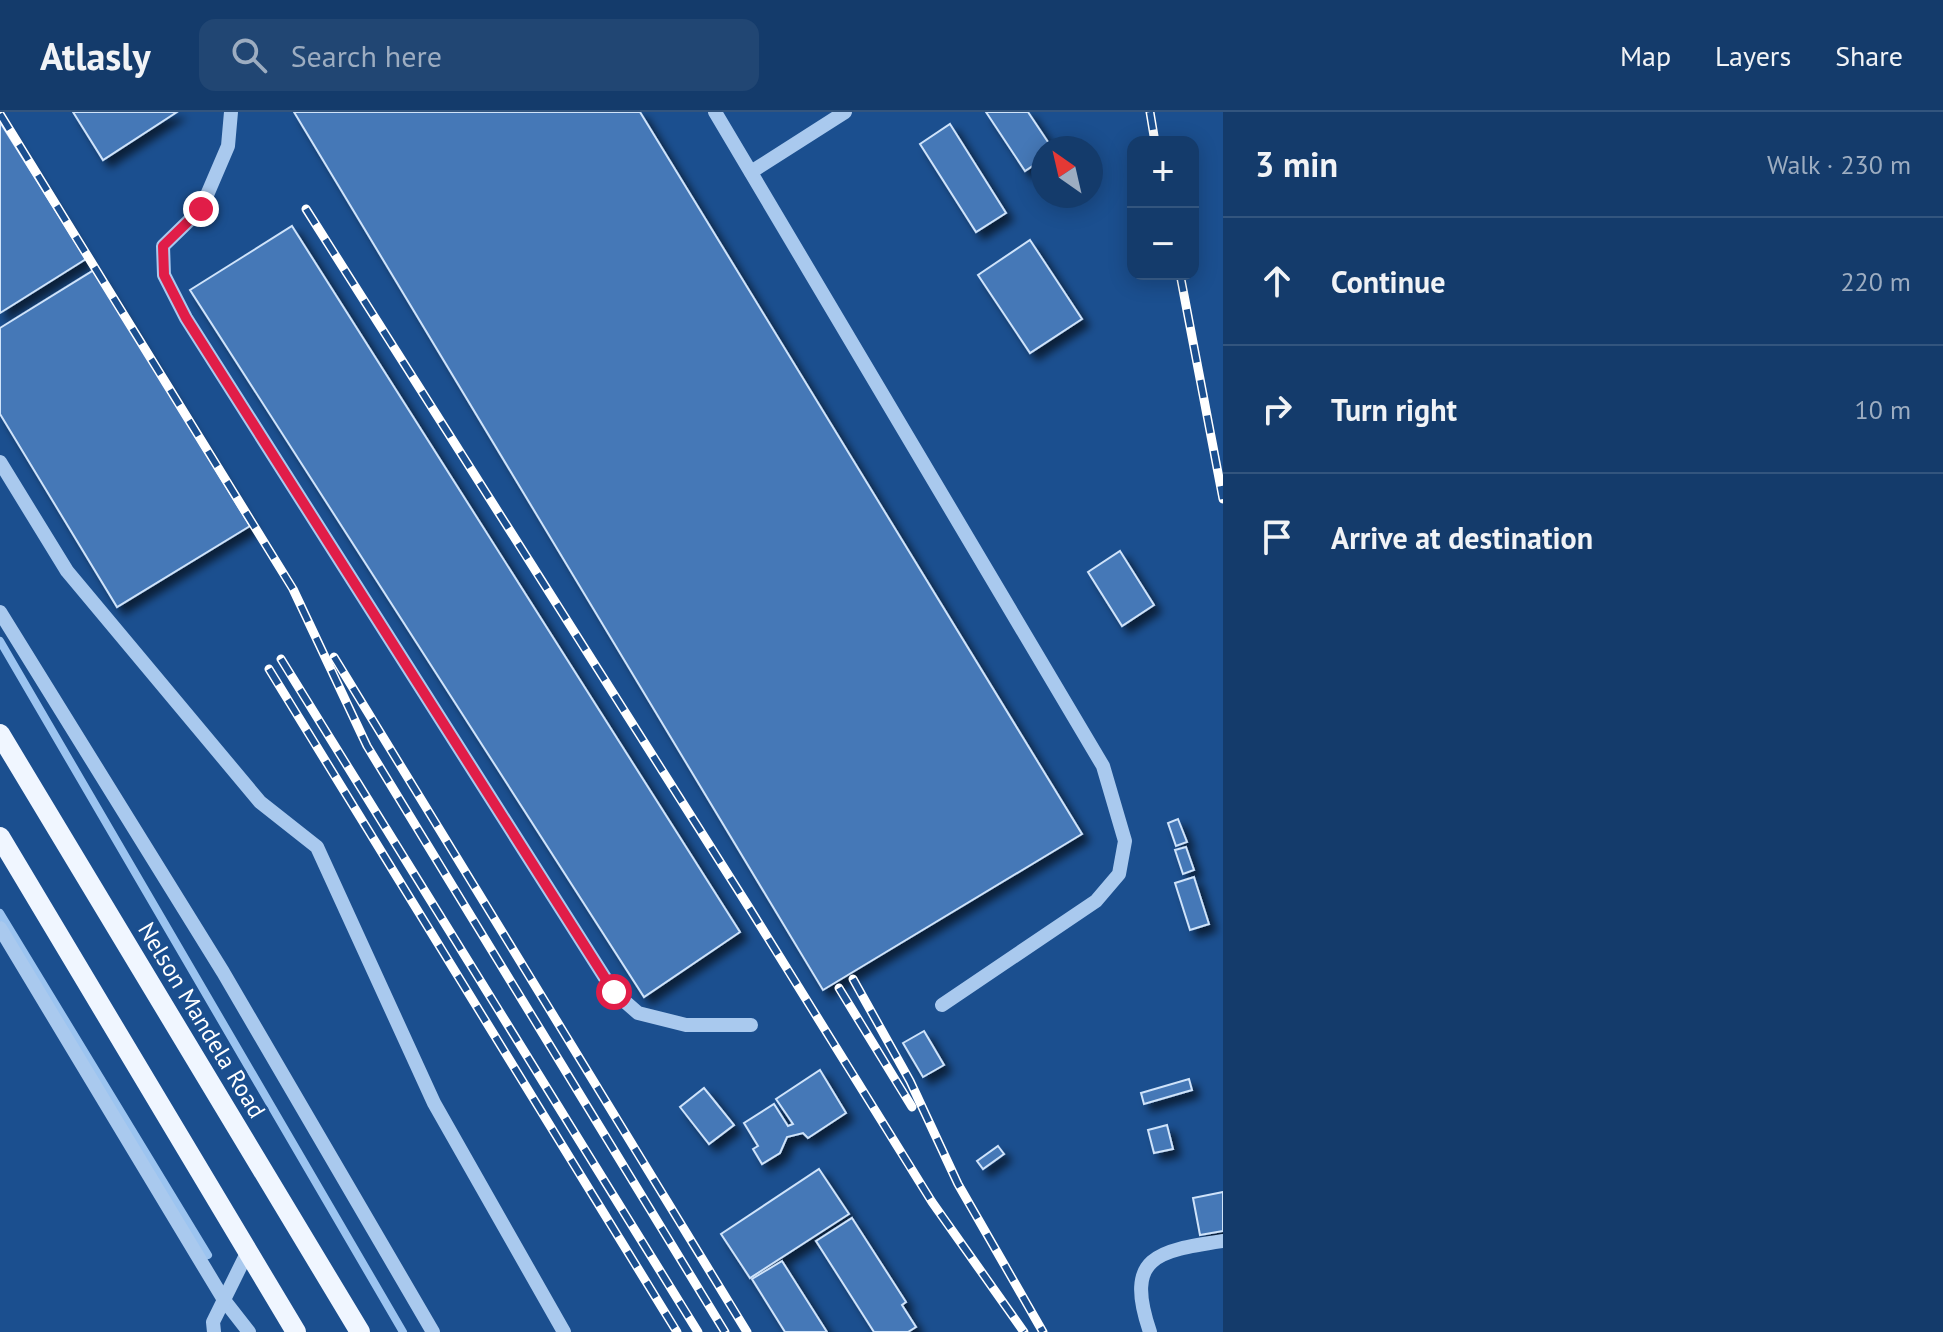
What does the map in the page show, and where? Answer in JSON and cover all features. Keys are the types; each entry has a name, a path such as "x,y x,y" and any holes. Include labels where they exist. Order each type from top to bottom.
{"main road":[{"name":"Nelson Mandela Road","path":"0,734 360,1332"},
{"path":"0,837 296,1332"}],"lane":[{"path":"231,112 228,146 201,209 163,246 164,275 186,318 614,992 638,1013 686,1025 751,1025"},
{"path":"715,112 1103,766 1125,841 1119,874 1096,901 942,1005"},
{"path":"751,172 845,112"},
{"path":"0,462 67,571 260,802 317,847 434,1103 564,1332"},
{"path":"0,612 223,972 433,1332"},
{"path":"0,928 224,1300 249,1332"},
{"path":"1150,1332 1138,1293 1144,1271 1175,1248 1223,1241"},
{"path":"214,1332 213,1322 248,1251"}],"building":[{"path":"73,112 177,112 103,160"},
{"path":"294,112 640,112 1082,834 823,990"},
{"path":"986,112 1028,112 1044,136 1031,136 1031,167 1025,171"},
{"path":"0,122 86,259 0,313"},
{"path":"950,124 1006,213 976,232 920,144"},
{"path":"292,226 740,932 644,997 190,290"},
{"path":"1030,240 1082,319 1030,353 978,275"},
{"path":"94,270 250,526 117,607 0,414 0,328"},
{"path":"1120,551 1154,605 1122,626 1088,572"},
{"path":"1178,819 1187,842 1176,846 1168,823"},
{"path":"1186,847 1194,870 1183,874 1175,850"},
{"path":"1194,877 1209,924 1190,930 1175,883"},
{"path":"924,1031 944,1065 923,1077 903,1043"},
{"path":"820,1070 846,1113 808,1138 803,1133 787,1137 780,1153 762,1164 753,1149 758,1146 744,1123 774,1104 788,1126 793,1124 776,1099"},
{"path":"1189,1079 1192,1090 1144,1104 1141,1093"},
{"path":"704,1088 734,1125 709,1144 680,1107"},
{"path":"1167,1125 1173,1149 1154,1153 1148,1130"},
{"path":"998,1146 1004,1154 983,1169 977,1161"},
{"path":"819,1169 849,1214 750,1278 721,1234"},
{"path":"1223,1192 1223,1231 1200,1235 1193,1198"},
{"path":"852,1218 906,1302 902,1305 916,1327 908,1332 874,1332 816,1241"},
{"path":"782,1261 827,1332 785,1332 752,1279"}],"waterway":[{"path":"0,641 403,1332"},
{"path":"0,913 208,1255"}],"railway":[{"path":"1150,112 1154,136"},
{"path":"0,114 293,589 367,746 725,1332"},
{"path":"306,209 932,1202 1024,1332"},
{"path":"1181,280 1223,499"},
{"path":"334,657 747,1332"},
{"path":"281,659 698,1332"},
{"path":"269,669 677,1332"},
{"path":"853,979 910,1081 958,1184 1043,1332"},
{"path":"839,988 912,1107"}],"route":[{"path":"201,209 163,246 164,275 186,318 614,992"}]}
